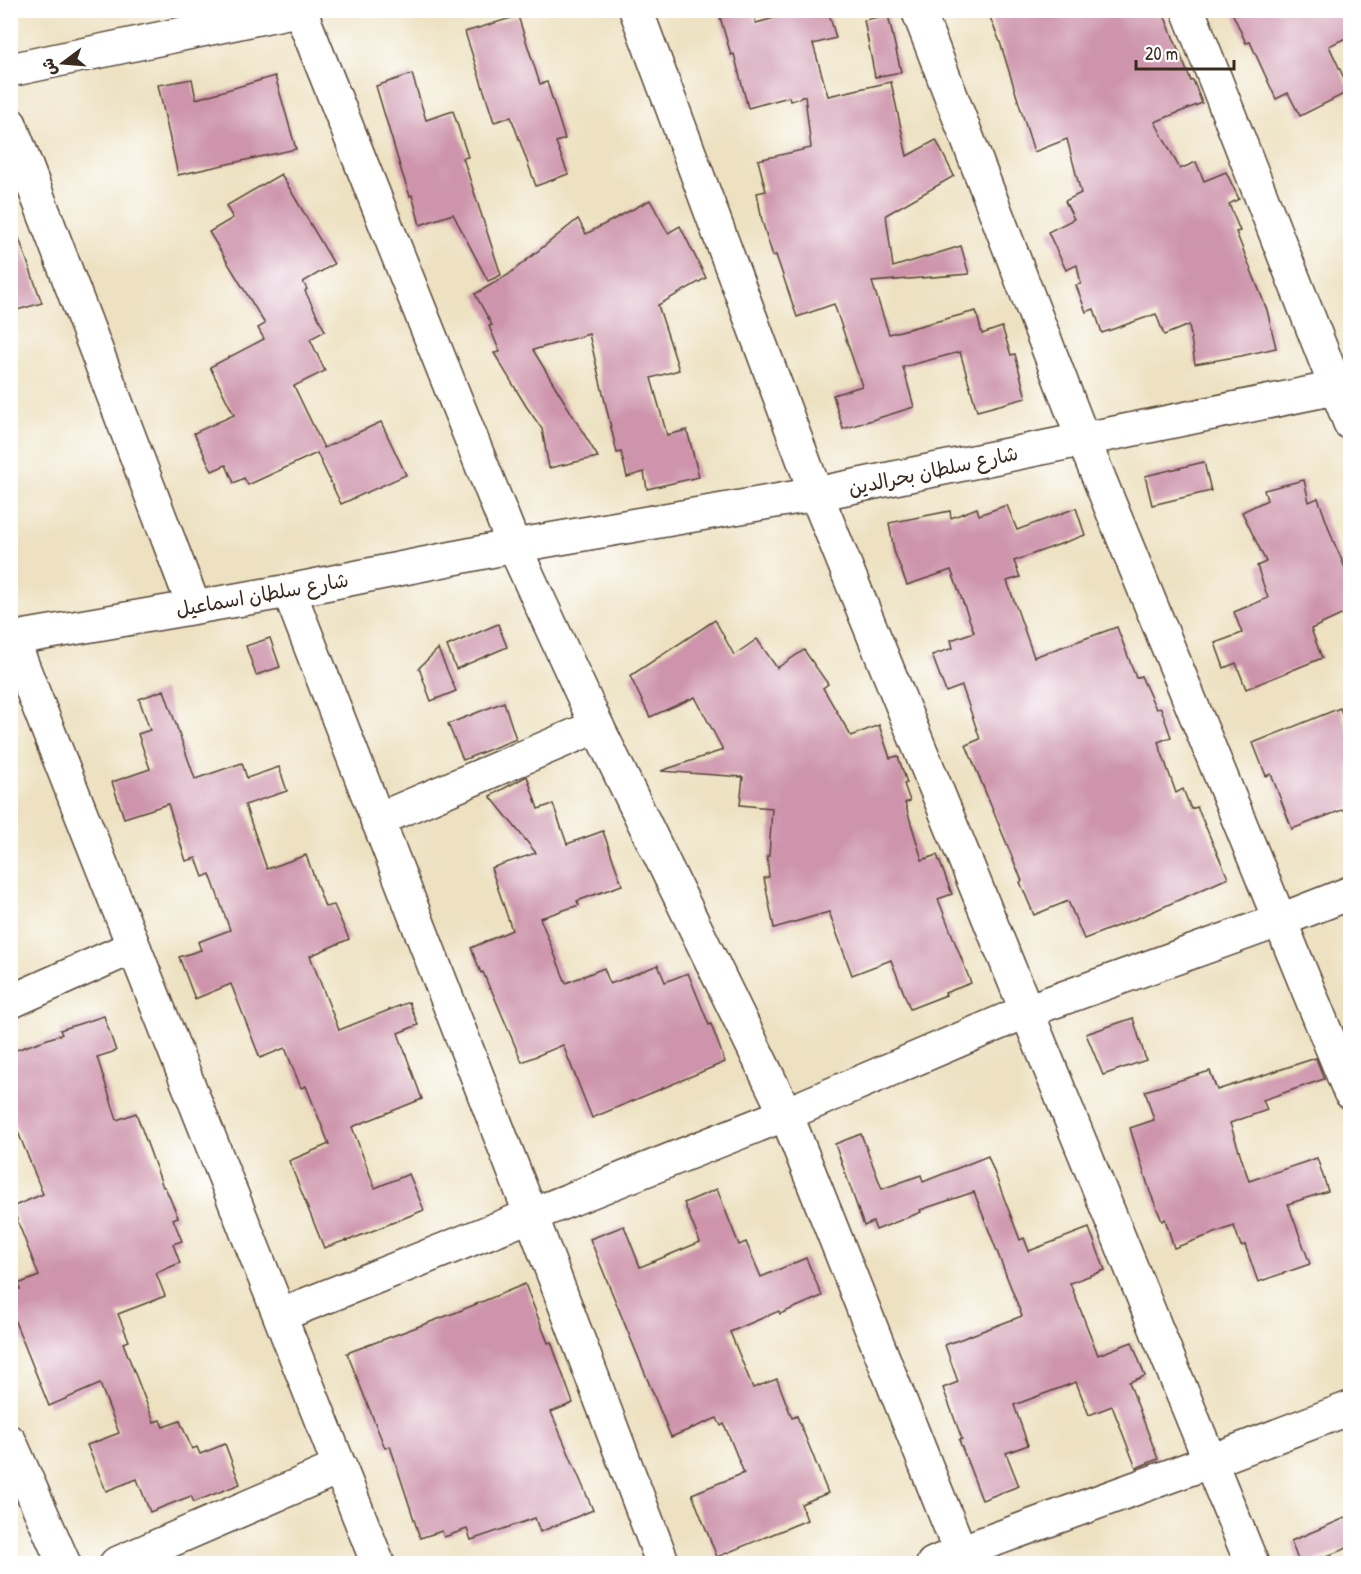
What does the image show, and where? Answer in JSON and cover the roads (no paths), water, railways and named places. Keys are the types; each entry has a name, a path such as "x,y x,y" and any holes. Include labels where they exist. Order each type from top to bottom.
{"street":[{"path":"10,70 298,10 514,546 597,726 786,1114 952,1560 1350,1408"},
{"path":"636,10 816,494 1252,1563"},
{"path":"918,10 1083,439 1350,1092"},
{"path":"1188,10 1343,386 1350,423"},
{"path":"10,124 194,607"},
{"name":"شارع سلطان بحرالدين","path":"514,546 816,494 1343,386"},
{"name":"شارع سلطان اسماعيل","path":"11,639 289,591 514,546"},
{"path":"289,591 663,1563"},
{"path":"11,639 378,1563"},
{"path":"377,820 597,726"},
{"path":"280,1315 786,1114 1026,1011 1350,893"},
{"path":"10,1002 133,947"},
{"path":"10,1442 64,1563"},
{"path":"116,1563 340,1467"}]}
